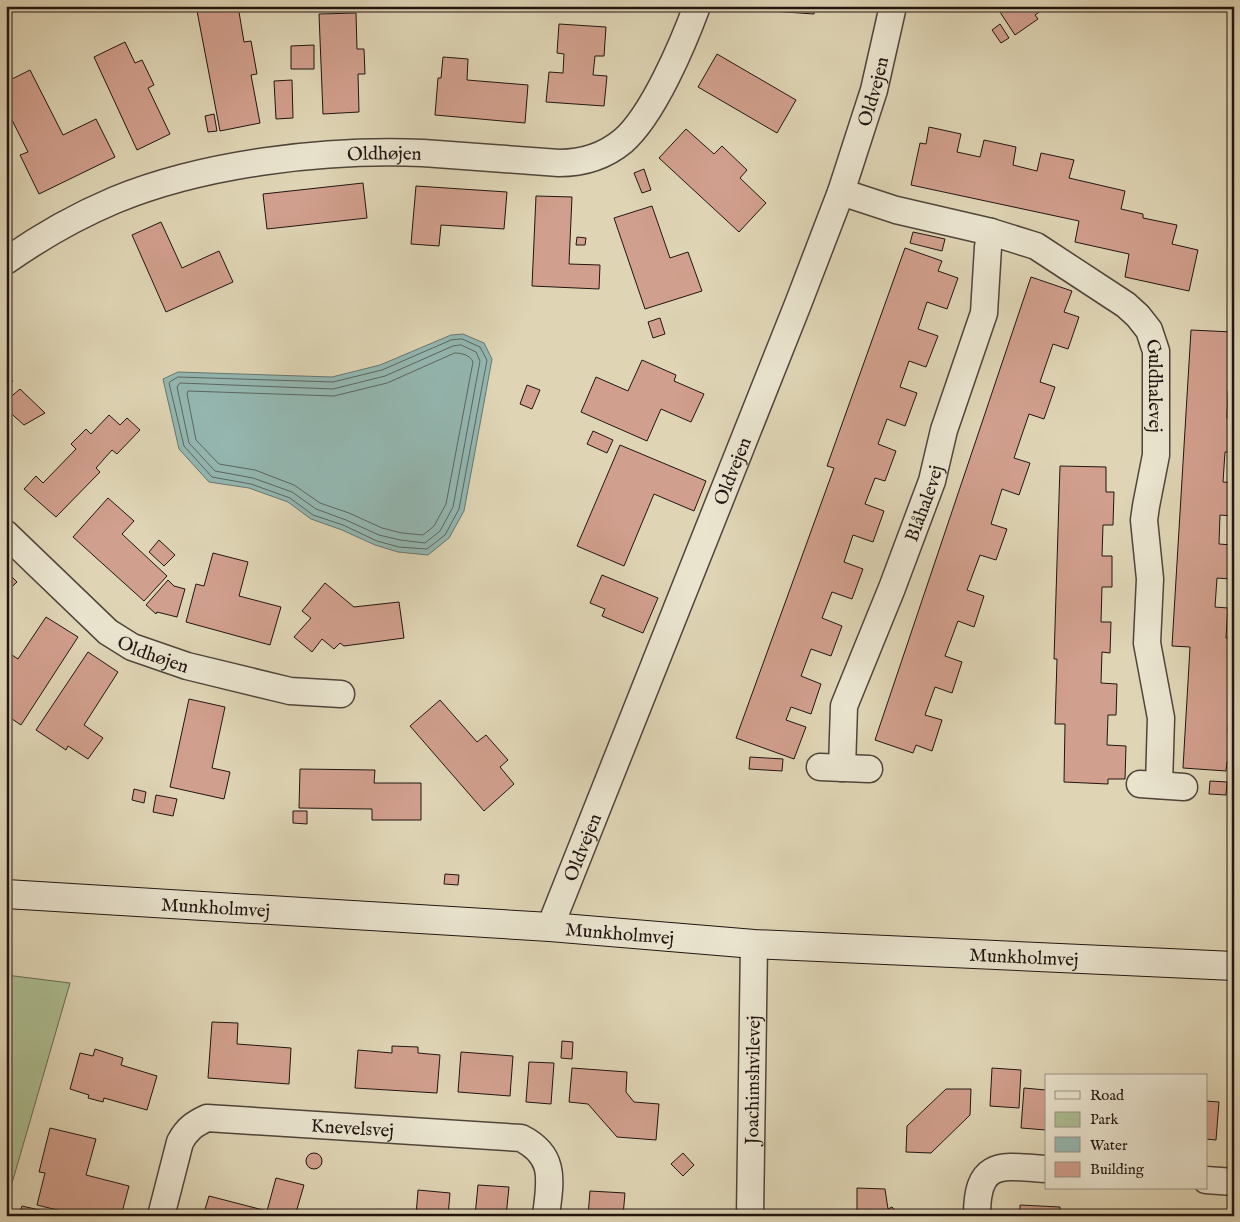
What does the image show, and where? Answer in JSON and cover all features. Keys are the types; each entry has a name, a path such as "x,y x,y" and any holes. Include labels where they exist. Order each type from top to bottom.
{"street":[{"name":"Oldhøjen","path":"6,261 26,247 85,214 116,200 207,172 258,163 346,154 398,153 559,164 591,159 623,141 640,122 671,68 697,6"},
{"name":"Oldvejen","path":"550,927 745,438 840,192 869,106 893,6"},
{"name":"Guldhalevej","path":"840,192 896,210 990,232 1036,246 1126,305 1149,330 1156,351 1156,455 1144,520 1150,579 1147,643 1161,718 1161,786"},
{"name":"Blåhalevej","path":"869,769 831,768 844,706 892,588 932,481 944,430 984,313 990,232"},
{"name":"Oldhøjen","path":"6,534 108,632 132,647 187,666 290,691 341,694"},
{"name":"Munkholmvej","path":"6,894 550,927 754,944 1234,966"},
{"name":"Joachimshvilevej","path":"750,1216 754,944"},
{"name":"Knevelsvej","path":"161,1216 180,1142 186,1132 196,1123 207,1118 521,1138 540,1150 548,1166 550,1176 546,1216"},
{"path":"977,1216 978,1191 983,1180 993,1170 1001,1166 1045,1169"},
{"path":"1208,1180 1234,1182"}],"green space":[{"path":"6,975 70,983 6,1204"}],"water":[{"path":"463,334 484,343 492,359 464,511 449,538 428,555 398,552 375,545 311,519 288,502 249,488 209,482 179,449 163,379 178,372 332,377 380,365 451,335"}],"building":[{"path":"220,6 238,6 244,42 251,41 257,74 251,75 260,123 220,131 197,11"},
{"path":"742,6 815,6 814,14 742,9"},
{"path":"996,6 1048,6 1035,15 1038,19 1015,35"},
{"path":"356,13 357,49 364,49 365,74 358,74 359,112 323,114 319,14"},
{"path":"559,24 606,27 604,56 595,56 593,75 607,76 604,106 546,102 549,72 563,73 564,54 557,53"},
{"path":"1000,24 1009,38 1001,43 992,30"},
{"path":"125,42 135,63 142,60 154,85 148,88 170,134 137,150 94,57"},
{"path":"314,45 314,69 291,69 291,46"},
{"path":"717,54 796,100 777,133 698,87"},
{"path":"443,57 468,59 467,80 528,85 525,123 435,115 438,78 441,78"},
{"path":"30,70 63,135 96,119 115,157 39,194 20,155 28,152 6,108 6,82"},
{"path":"292,80 293,118 276,119 274,81"},
{"path":"214,114 217,131 208,132 205,116"},
{"path":"929,127 961,134 957,152 980,157 984,140 1016,147 1013,165 1037,171 1041,153 1074,160 1069,178 1125,191 1121,209 1143,214 1143,218 1177,225 1172,244 1198,250 1189,291 1125,277 1129,254 1075,242 1079,221 911,185 920,143 926,144"},
{"path":"686,129 714,154 722,146 747,170 740,178 766,203 739,232 659,158"},
{"path":"644,169 651,190 642,193 634,173"},
{"path":"363,183 367,218 267,229 263,194"},
{"path":"416,186 507,192 504,229 441,225 439,246 411,244"},
{"path":"536,196 572,197 569,264 600,265 599,289 532,286"},
{"path":"652,206 670,258 688,252 702,291 645,309 614,218"},
{"path":"161,222 182,268 219,251 233,282 166,312 132,235"},
{"path":"913,232 945,239 942,251 910,243"},
{"path":"577,237 586,238 585,245 576,245"},
{"path":"905,248 942,261 938,271 958,278 947,309 927,302 918,329 938,336 926,367 909,361 900,387 917,393 905,426 887,419 878,444 896,451 885,481 875,478 865,504 884,511 873,542 853,535 844,562 863,569 852,599 832,592 822,618 842,626 831,656 811,649 801,676 821,684 811,714 791,707 786,720 806,727 794,759 736,738 834,468 827,466"},
{"path":"1031,277 1072,291 1064,312 1079,317 1068,349 1053,344 1040,382 1055,387 1044,419 1029,414 1014,458 1030,463 1019,495 1002,489 991,524 1007,529 996,560 980,555 967,590 984,596 974,627 958,621 945,656 962,662 952,693 935,687 925,715 942,720 932,751 916,745 913,753 875,740"},
{"path":"660,318 665,334 653,338 648,322"},
{"path":"1191,330 1232,332 1231,354 1234,354 1234,391 1228,391 1227,418 1234,418 1234,452 1225,452 1223,482 1234,483 1233,516 1220,515 1219,544 1232,545 1230,579 1217,578 1215,607 1228,608 1226,638 1234,638 1232,670 1234,670 1234,704 1230,703 1228,731 1234,731 1234,762 1227,762 1226,771 1183,768 1190,647 1172,646"},
{"path":"642,360 676,375 674,381 704,394 691,422 661,409 647,441 581,412 596,377 628,391"},
{"path":"6,374 13,381 6,387"},
{"path":"527,385 540,390 532,409 520,404"},
{"path":"20,389 45,413 24,425 6,409 6,401"},
{"path":"109,415 120,425 127,418 140,430 117,454 112,450 96,468 100,472 56,517 24,489 36,476 43,483 76,449 71,444 86,429 91,434"},
{"path":"593,431 613,440 607,453 587,444"},
{"path":"620,445 706,481 694,511 654,494 624,566 577,546"},
{"path":"1060,466 1106,467 1106,492 1114,492 1113,525 1103,525 1102,556 1112,556 1112,587 1102,587 1101,622 1111,622 1110,653 1102,652 1101,683 1117,684 1116,715 1108,715 1107,745 1126,746 1125,779 1108,779 1108,784 1064,782 1065,724 1055,724 1057,659 1054,659"},
{"path":"108,498 134,521 122,534 167,576 144,601 73,537"},
{"path":"159,540 175,555 164,566 149,552"},
{"path":"213,553 248,562 239,596 281,607 270,645 186,622 196,584 204,586"},
{"path":"6,571 17,582 6,592"},
{"path":"602,575 658,598 643,633 602,616 605,609 590,603"},
{"path":"168,580 174,586 185,589 177,617 157,612 156,614 146,605"},
{"path":"325,583 354,607 399,602 404,638 344,646 340,643 334,649 322,639 312,652 294,637 311,618 302,611"},
{"path":"46,617 78,637 21,725 6,715 6,664 12,655 18,659"},
{"path":"88,652 118,672 84,725 103,738 88,759 68,746 66,750 36,730"},
{"path":"189,699 225,707 212,768 230,772 224,799 170,787"},
{"path":"440,700 477,742 486,735 508,760 500,767 514,784 484,811 410,726"},
{"path":"750,757 783,759 782,771 749,769"},
{"path":"300,769 375,770 374,783 421,783 421,820 372,820 372,809 299,808"},
{"path":"1210,781 1227,782 1226,795 1209,794"},
{"path":"134,789 146,792 144,803 132,800"},
{"path":"156,795 177,799 173,816 153,812"},
{"path":"293,811 307,811 307,824 293,823"},
{"path":"445,874 459,875 458,885 444,884"},
{"path":"212,1022 238,1023 237,1044 291,1048 289,1084 208,1078"},
{"path":"562,1041 573,1042 572,1059 561,1058"},
{"path":"392,1046 418,1047 418,1053 440,1055 437,1093 355,1088 358,1050 392,1053"},
{"path":"95,1049 123,1058 121,1065 157,1076 147,1110 104,1098 103,1102 88,1098 89,1095 70,1089 80,1053 93,1056"},
{"path":"461,1052 513,1056 510,1096 458,1092"},
{"path":"529,1062 554,1063 551,1104 526,1102"},
{"path":"572,1068 627,1072 626,1092 634,1102 659,1104 656,1140 617,1137 588,1104 569,1102"},
{"path":"992,1068 1021,1070 1019,1108 990,1106"},
{"path":"1024,1088 1045,1090 1045,1130 1021,1128"},
{"path":"946,1089 971,1089 970,1115 931,1153 906,1152 907,1126"},
{"path":"1208,1101 1219,1102 1216,1140 1208,1139"},
{"path":"50,1128 96,1139 86,1175 129,1186 121,1216 82,1216 37,1205 45,1173 39,1172"},
{"path":"314,1153 322,1161 314,1169 306,1161"},
{"path":"683,1153 694,1165 683,1176 671,1164"},
{"path":"276,1178 304,1185 295,1216 203,1216 209,1196 267,1211"},
{"path":"478,1185 509,1187 506,1216 475,1216"},
{"path":"857,1188 885,1189 888,1209 892,1207 900,1216 857,1216"},
{"path":"418,1190 450,1193 448,1216 416,1216"},
{"path":"590,1191 625,1193 623,1216 588,1216"},
{"path":"1020,1205 1060,1207 1060,1216 1020,1216"},
{"path":"22,1206 48,1212 47,1216 19,1216"}]}
